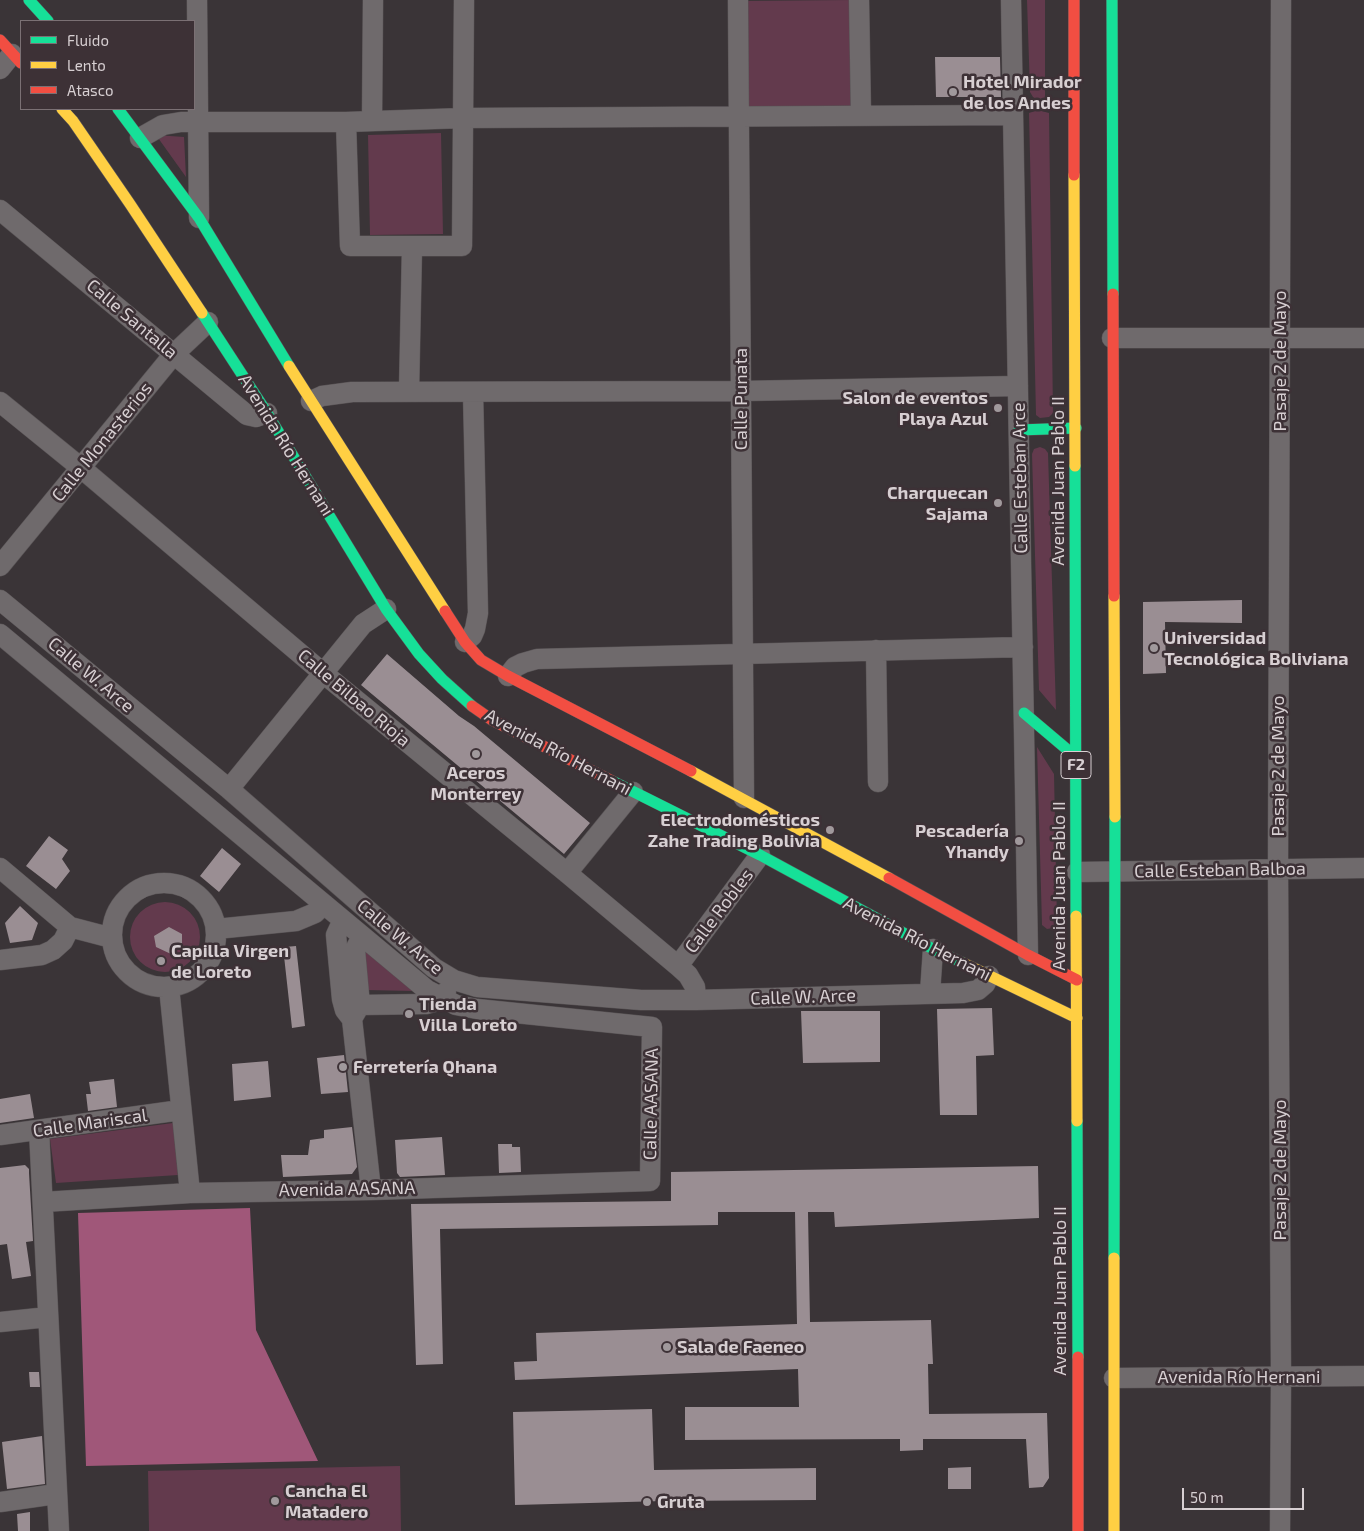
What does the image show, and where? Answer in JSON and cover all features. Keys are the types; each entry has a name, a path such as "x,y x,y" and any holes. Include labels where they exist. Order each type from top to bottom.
{"main road":[{"path":"30,0 47,20"},
{"name":"Avenida Juan Pablo II","path":"1074,0 1078,1531"},
{"name":"F2","path":"1112,0 1114,1531"},
{"name":"Avenida Río Hernani","path":"63,110 73,121 130,204 267,413 386,609 420,654 442,679 470,705 492,720 760,856 932,949 1077,1018"},
{"name":"Avenida Río Hernani","path":"119,110 200,218 311,401 465,642 481,660 508,676 744,798 1028,955 1077,980"},
{"path":"1019,430 1076,428"},
{"path":"1024,713 1076,757"}],"street":[{"path":"197,0 200,218"},
{"path":"372,122 373,0"},
{"path":"346,122 350,246 462,246 464,0"},
{"name":"Calle Punata","path":"738,0 744,798"},
{"path":"860,0 861,116"},
{"name":"Calle Esteban Arce","path":"1011,0 1028,955"},
{"name":"Pasaje 2 de Mayo","path":"1280,1531 1282,1377 1278,869 1281,0"},
{"path":"140,138 163,125 181,122 372,122 464,118 739,118 1013,115"},
{"name":"Calle Santalla","path":"0,210 248,415 256,417 267,413"},
{"path":"409,392 412,247"},
{"name":"Calle Monasterios","path":"0,566 174,354 208,322"},
{"path":"1112,338 1364,338"},
{"path":"311,401 336,393 741,391 1018,386"},
{"path":"465,642 472,636 478,613 473,392"},
{"name":"Calle Bilbao Rioja","path":"0,402 323,674 678,966 688,975 695,987 696,1000"},
{"name":"Calle W. Arce","path":"0,600 229,789 434,968 454,980 478,987 641,1000 696,1000 963,993 978,990 985,984 989,976"},
{"path":"229,789 363,624 386,609"},
{"name":"Calle W. Arce","path":"0,634 427,990 456,1005 477,1009 652,1027"},
{"path":"508,676 515,667 537,659 1023,647"},
{"path":"876,650 878,782"},
{"path":"567,873 633,792"},
{"name":"Calle Robles","path":"678,966 760,856"},
{"path":"0,868 70,927 112,938"},
{"name":"Calle Esteban Balboa","path":"1077,872 1364,868"},
{"path":"159,883 171,883 182,886 196,894 208,907 216,929 215,947 202,971 187,982 169,987 149,985 130,975 118,958 112,938 116,916 121,906 138,890 159,883"},
{"path":"216,929 296,921 315,913 324,904"},
{"path":"343,920 336,935 341,990 345,1010 356,1012 426,1004 441,998 454,980"},
{"path":"0,960 42,955 53,950 63,941 70,927"},
{"path":"362,936 356,950 356,1012 371,1190"},
{"path":"930,993 932,949"},
{"path":"169,987 190,1193"},
{"name":"Calle AASANA","path":"650,1181 652,1027"},
{"name":"Calle Mariscal","path":"0,1135 181,1110"},
{"path":"39,1130 59,1531"},
{"name":"Avenida AASANA","path":"43,1202 190,1193 371,1190 650,1181"},
{"path":"0,1322 48,1317"},
{"name":"Avenida Río Hernani","path":"1114,1378 1364,1376"},
{"path":"0,1502 56,1494"}],"shaded area":[{"path":"852,0 853,110 741,111 740,1"},
{"path":"1027,0 1045,0 1045,99 1037,100 1030,92"},
{"path":"1038,110 1049,113 1053,413 1049,417 1040,418 1036,415 1029,113"},
{"path":"441,133 443,234 370,235 368,135"},
{"path":"156,135 184,137 186,177"},
{"path":"1040,447 1048,453 1056,710 1039,690 1032,454 1034,449"},
{"path":"1037,747 1054,774 1057,922 1053,928 1047,929 1042,925"},
{"path":"165,902 178,905 190,912 197,924 200,937 197,950 190,962 178,969 165,972 152,969 140,962 133,950 130,937 133,924 140,912 152,905"},
{"path":"361,948 414,991 365,990"},
{"path":"173,1123 178,1175 56,1183 50,1139"},
{"path":"250,1208 256,1330 318,1461 86,1466 78,1213"},
{"name":"Cancha El Matadero","path":"400,1466 401,1531 149,1531 148,1471"}],"building":[{"path":"935,57 1000,57 1001,97 936,97"},
{"name":"Universidad Tecnológica Boliviana","path":"1242,600 1242,623 1165,622 1166,673 1143,674 1143,602"},
{"name":"Aceros Monterrey","path":"387,654 459,716 474,726 590,823 564,854 361,685"},
{"path":"49,836 68,850 62,859 70,871 56,889 26,866"},
{"path":"222,848 241,864 219,892 200,876"},
{"path":"20,906 38,923 32,940 10,943 5,923"},
{"path":"169,927 182,934 182,946 171,954 156,947 154,936"},
{"path":"296,946 305,1026 292,1028 284,956 286,956 285,947"},
{"path":"992,1008 994,1055 976,1056 977,1115 940,1115 937,1009"},
{"path":"801,1011 880,1011 880,1062 803,1063"},
{"path":"344,1055 348,1092 321,1094 317,1058"},
{"path":"268,1061 271,1097 234,1101 232,1064"},
{"path":"114,1079 117,1107 88,1111 86,1094 91,1094 89,1082"},
{"path":"30,1094 34,1118 0,1123 0,1099"},
{"path":"352,1127 357,1167 352,1174 283,1177 281,1155 308,1155 310,1140 324,1138 324,1130"},
{"path":"442,1137 445,1175 400,1177 397,1173 395,1140"},
{"path":"498,1144 512,1144 512,1147 520,1147 521,1172 499,1173"},
{"path":"25,1165 29,1169 33,1241 26,1242 31,1276 12,1279 7,1244 0,1245 0,1168"},
{"path":"1038,1166 1039,1218 835,1227 834,1212 808,1212 810,1322 931,1320 933,1364 928,1364 929,1414 1047,1413 1049,1478 1043,1487 1029,1488 1026,1439 923,1439 923,1450 900,1451 900,1439 685,1440 685,1407 799,1407 798,1369 515,1380 514,1362 537,1361 536,1333 797,1324 795,1212 718,1212 718,1225 440,1229 443,1364 416,1365 411,1204 671,1201 671,1172"},
{"path":"29,1372 39,1372 40,1387 30,1387"},
{"path":"652,1409 654,1470 816,1468 816,1500 664,1501 515,1505 513,1412"},
{"path":"42,1436 45,1484 7,1489 2,1442"},
{"path":"971,1467 971,1489 948,1489 948,1468"},
{"path":"30,1512 30,1531 18,1531 17,1514"}],"traffic: fast":[{"path":"29,0 47,20"},
{"path":"1112,0 1113,294"},
{"path":"119,110 199,218 289,366"},
{"path":"202,313 267,413 386,609 419,654 442,679 472,706"},
{"path":"1019,430 1076,428"},
{"path":"1075,466 1076,916"},
{"path":"1024,713 1076,757"},
{"path":"612,781 760,855 933,949 963,963"},
{"path":"1114,1258 1115,817"},
{"path":"1077,1121 1078,1357"}],"traffic: slow":[{"path":"63,110 73,121 130,204 202,313"},
{"path":"1074,175 1075,466"},
{"path":"289,366 445,611"},
{"path":"1114,596 1115,817"},
{"path":"691,771 889,878"},
{"path":"1076,916 1077,1121"},
{"path":"963,963 1077,1018"},
{"path":"1114,1258 1114,1531"}],"traffic: jam":[{"path":"1074,0 1074,175"},
{"path":"0,40 20,62"},
{"path":"1113,294 1114,596"},
{"path":"445,611 465,642 481,660 508,676 691,771"},
{"path":"472,706 492,720 612,781"},
{"path":"889,878 1077,980"},
{"path":"1078,1357 1078,1531"}],"place":[{"name":"Hotel Mirador de los Andes","path":"953,92"},
{"name":"Salon de eventos Playa Azul","path":"998,408"},
{"name":"Charquecan Sajama","path":"998,503"},
{"name":"Universidad Tecnológica Boliviana","path":"1154,648"},
{"name":"Aceros Monterrey","path":"476,754"},
{"name":"Electrodomésticos Zahe Trading Bolivia","path":"830,830"},
{"name":"Pescadería Yhandy","path":"1019,841"},
{"name":"Capilla Virgen de Loreto","path":"161,961"},
{"name":"Tienda Villa Loreto","path":"409,1014"},
{"name":"Ferretería Qhana","path":"343,1067"},
{"name":"Sala de Faeneo","path":"667,1347"},
{"name":"Cancha El Matadero","path":"275,1501"},
{"name":"Gruta","path":"647,1502"}]}
